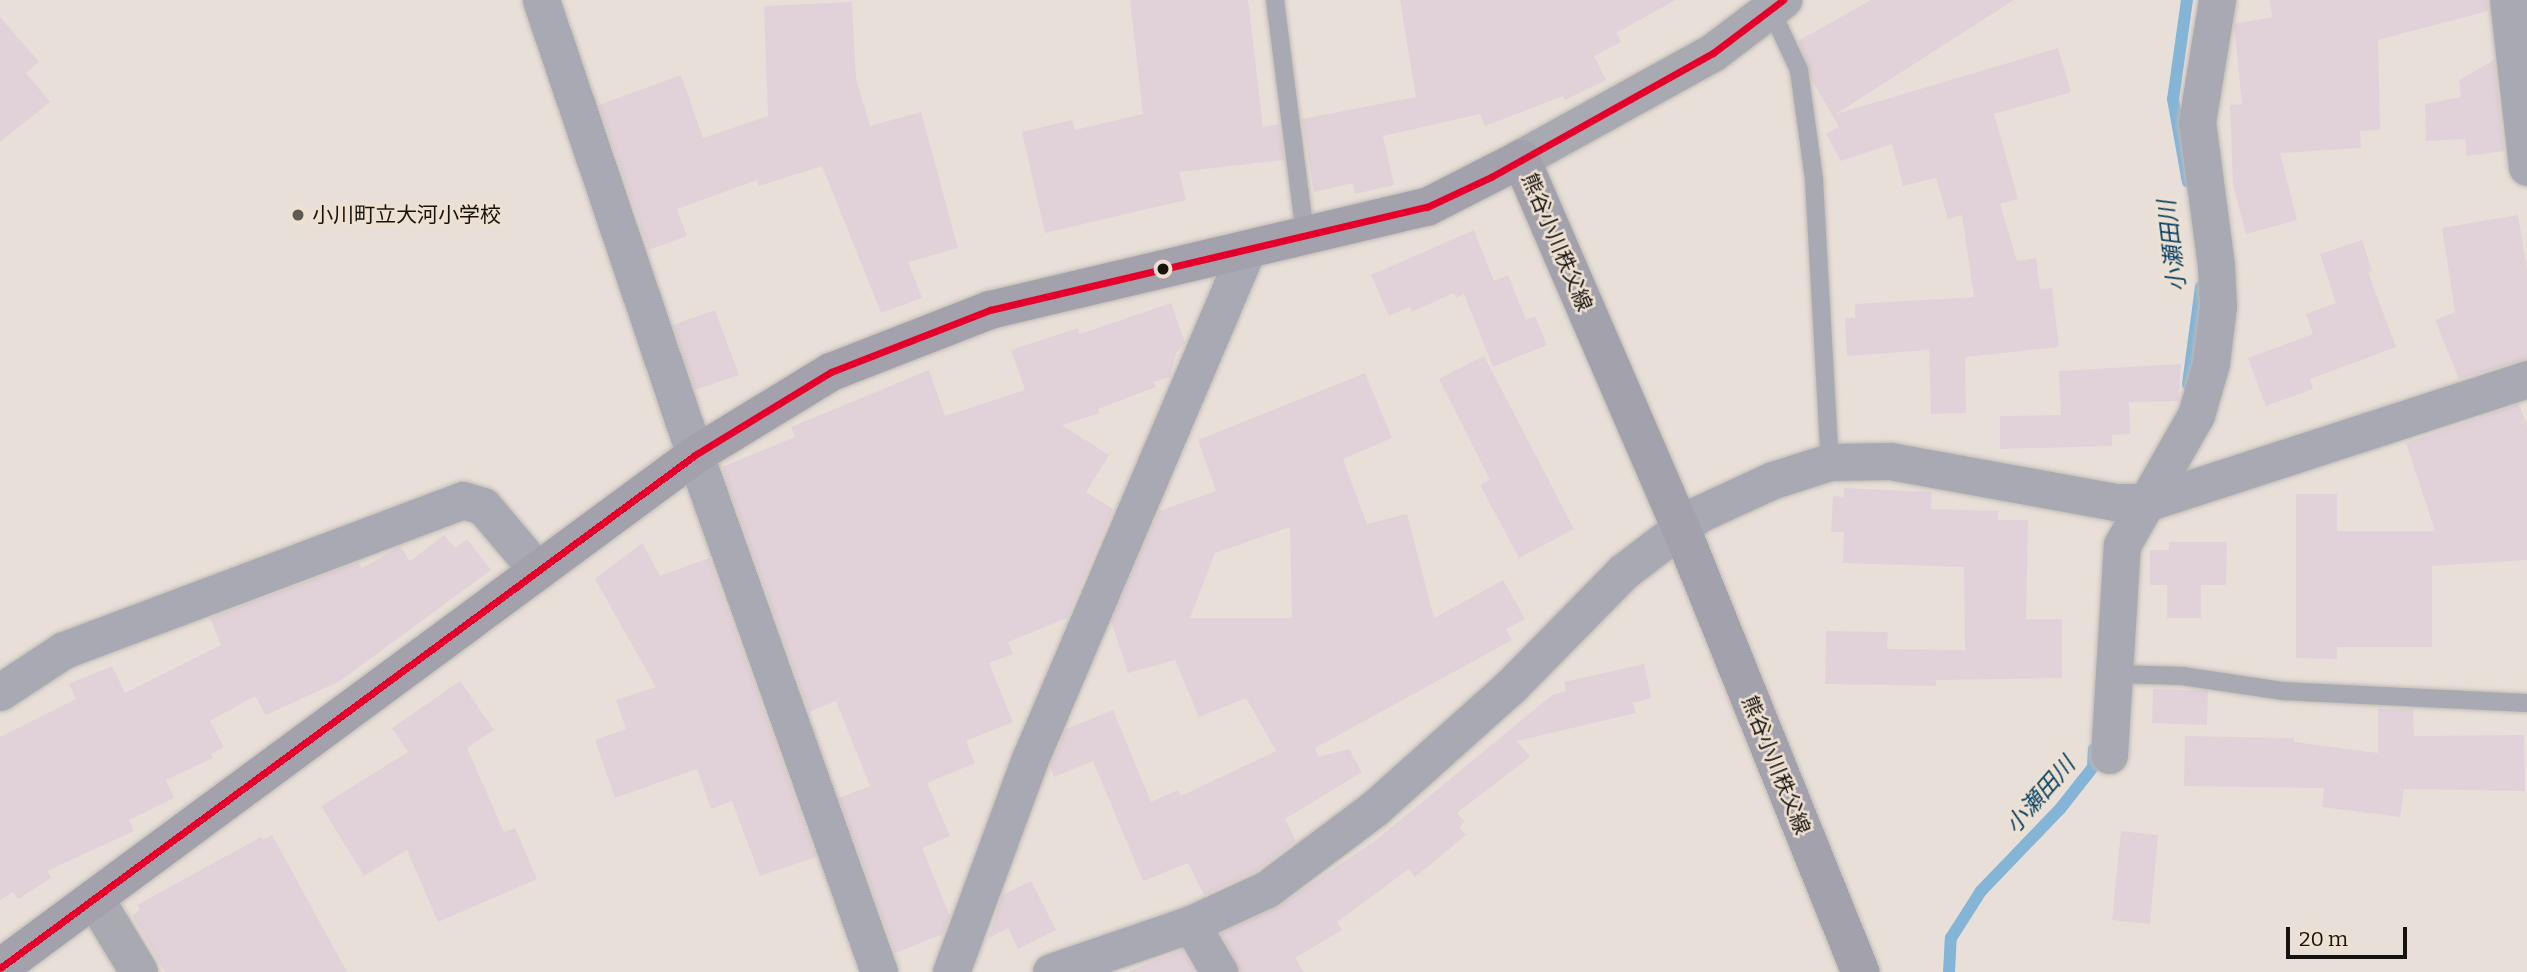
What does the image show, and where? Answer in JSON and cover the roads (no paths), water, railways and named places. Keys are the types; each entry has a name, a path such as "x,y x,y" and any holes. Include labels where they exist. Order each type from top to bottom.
{"main road":[{"name":"熊谷小川秩父線","path":"0,968 695,455 831,372 990,310 1246,252 1305,235 1427,207 1521,159 1681,528 1860,972"}],"street":[{"path":"541,0 695,455 879,972"},
{"path":"2109,755 2122,545 2149,502 2196,415 2211,363 2218,306 2216,266 2197,122 2217,0"},
{"path":"2508,0 2527,167"},
{"path":"1521,159 1713,53 1777,5"},
{"path":"951,972 1060,686 1246,252"},
{"path":"1051,972 1191,924 1266,888 1376,808 1511,686 1623,572 1699,514 1773,480 1830,462 1890,461 2115,502 2149,502 2527,379"},
{"path":"0,692 64,650 463,500 483,506 538,571"},
{"path":"95,899 139,972"},
{"path":"1191,924 1219,972"}],"lane":[{"path":"1275,0 1305,235"},
{"path":"1777,5 1799,71 1812,167 1830,462"},
{"path":"2116,674 2182,676 2282,691 2527,703"}],"waterway":[{"name":"小瀬田川","path":"2187,0 2173,99 2188,182"},
{"name":"小瀬田川","path":"2188,384 2201,287"},
{"name":"小瀬田川","path":"1949,972 1951,938 1981,891 2060,809 2093,767 2094,749"}],"place":[{"name":"小川町立大河小学校","path":"298,215"}]}
